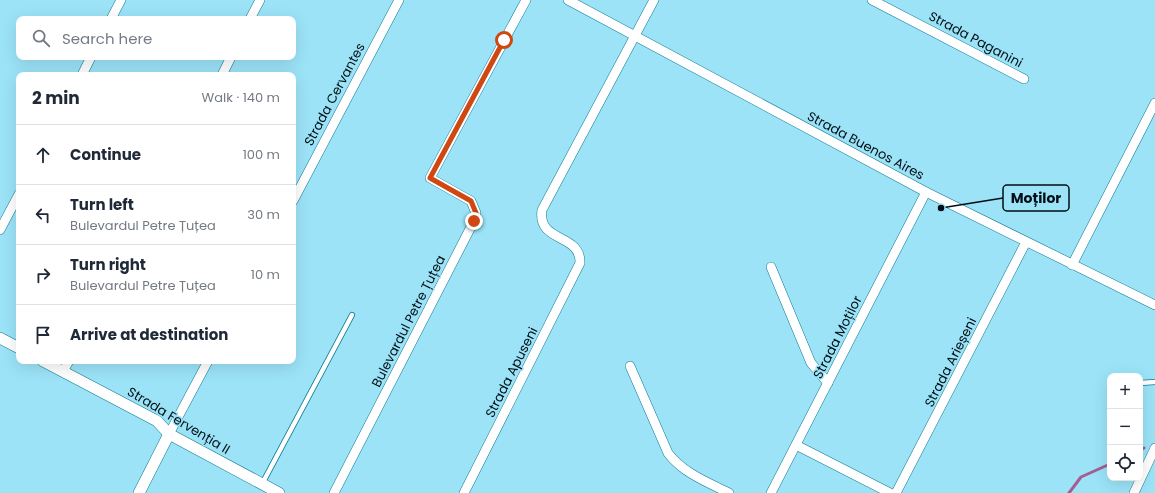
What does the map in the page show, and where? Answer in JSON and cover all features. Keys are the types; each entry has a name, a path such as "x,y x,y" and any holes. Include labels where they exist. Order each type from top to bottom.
{"street":[{"path":"113,16 121,0"},
{"path":"252,16 260,0"},
{"name":"Strada Cervantes","path":"296,195 399,0"},
{"name":"Bulevardul Petre Țuțea","path":"334,493 474,221 476,213 471,201 430,178 526,0"},
{"name":"Strada Buenos Aires","path":"568,0 926,192 1155,306"},
{"path":"635,37 654,0"},
{"name":"Strada Paganini","path":"872,0 1024,79"},
{"name":"Strada Apuseni","path":"464,493 580,263 581,255 576,248 546,228 541,219 542,210 635,37"},
{"path":"84,72 90,60"},
{"path":"224,72 230,60"},
{"path":"1072,265 1155,103"},
{"name":"Strada Moților","path":"771,493 926,192"},
{"path":"0,230 16,200"},
{"name":"Strada Arieșeni","path":"896,493 1026,242"},
{"path":"771,267 811,363 828,383"},
{"path":"0,338 16,346"},
{"name":"Strada Fervenția II","path":"49,364 157,421 170,434 279,493"},
{"path":"63,371 67,364"},
{"path":"139,493 206,364"},
{"path":"630,366 668,453 676,464 729,493"},
{"path":"796,445 890,493"},
{"path":"1134,493 1155,448"}],"lane":[{"path":"262,484 352,315"},
{"path":"1143,383 1155,382"}],"waterway":[{"path":"1069,493 1081,477 1107,465"}],"place":[{"name":"Moților","path":"941,208"}],"route":[{"path":"474,221 476,213 471,201 430,178 504,40"}]}
